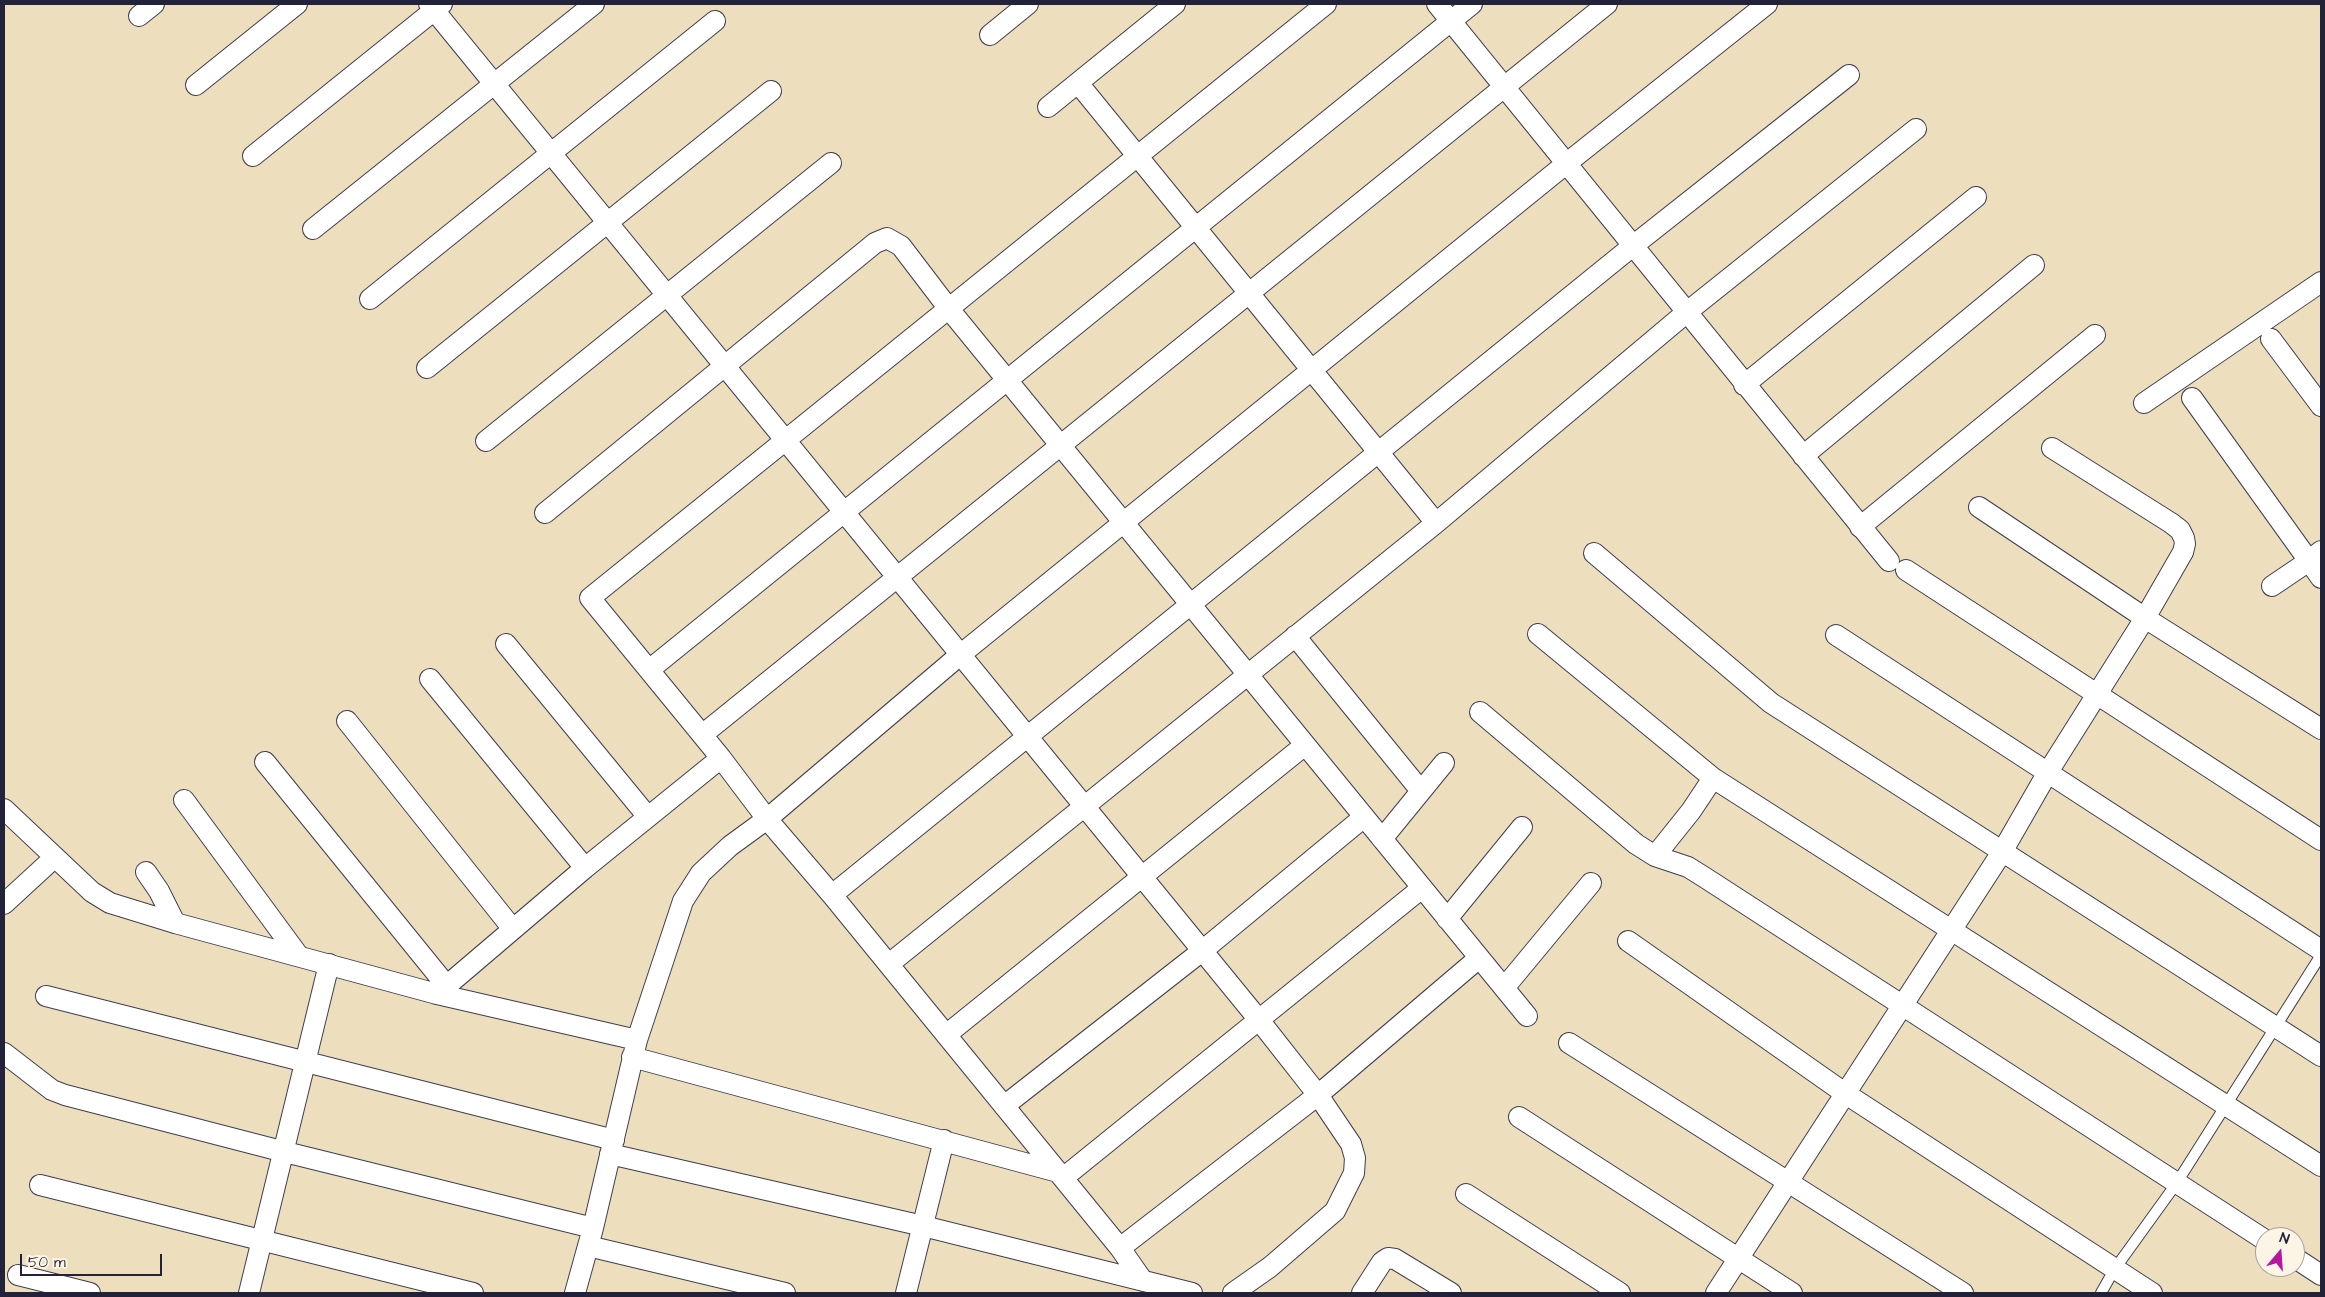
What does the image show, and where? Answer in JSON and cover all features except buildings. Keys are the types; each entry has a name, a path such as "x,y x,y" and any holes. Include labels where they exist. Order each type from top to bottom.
{"street":[{"path":"196,85 297,4"},
{"path":"314,229 594,4"},
{"path":"990,35 1028,4"},
{"path":"1048,106 1078,83 1155,10 1175,4"},
{"path":"1143,1281 1120,1248 889,964 766,819 702,735 590,598 1326,4"},
{"path":"1437,4 1860,527 1897,566 2321,840"},
{"path":"649,670 1472,4"},
{"path":"702,735 1607,4"},
{"path":"576,1293 591,1237 634,1049 683,900 701,874 730,846 766,819 960,655 1567,163 1767,4"},
{"path":"253,156 435,6 494,84 1259,1020 1318,1095 1351,1144 1355,1158 1354,1173 1349,1187 1335,1210 1270,1267 1233,1293"},
{"path":"370,299 714,21"},
{"path":"832,895 1634,246 1849,75"},
{"path":"1078,83 1436,523"},
{"path":"427,368 771,91"},
{"path":"889,964 1436,523 1687,312 1916,130"},
{"path":"486,441 830,163"},
{"path":"1744,385 1976,197"},
{"path":"544,512 726,367 875,243 887,238 900,246 949,309 1527,1016"},
{"path":"1802,456 2034,265"},
{"path":"2144,403 2321,282"},
{"path":"1860,527 2095,335"},
{"path":"2271,339 2321,406"},
{"path":"2192,398 2315,556 2321,578"},
{"path":"1716,1293 1790,1182 2002,852 2048,772 2098,695 2183,552 2185,544 2180,530 2052,448"},
{"path":"1979,507 2145,618 2321,729"},
{"path":"1594,553 1771,703 2321,1056"},
{"path":"2272,586 2315,556"},
{"path":"1538,634 1713,778 2321,1166"},
{"path":"1836,635 2321,950"},
{"path":"1295,636 1421,791"},
{"path":"506,644 648,817"},
{"path":"430,679 584,868"},
{"path":"1480,712 1636,844 1655,856 1688,867 2255,1234"},
{"path":"347,721 512,928"},
{"path":"946,1035 1305,745"},
{"path":"442,989 584,868 720,758"},
{"path":"265,762 442,989"},
{"path":"1382,839 1444,763"},
{"path":"1655,856 1691,811 1713,778"},
{"path":"184,800 298,955"},
{"path":"4,809 92,892 110,903 175,923 329,964 442,989 634,1049 1060,1175"},
{"path":"1004,1106 1202,951 1364,817"},
{"path":"1447,919 1522,827"},
{"path":"4,904 55,857"},
{"path":"146,872 159,891 175,923"},
{"path":"1504,988 1591,883"},
{"path":"1060,1175 1259,1020 1422,888"},
{"path":"1628,941 1846,1094 2152,1293"},
{"path":"1120,1248 1318,1095 1479,958"},
{"path":"249,1293 285,1152 329,964"},
{"path":"46,996 612,1147 1192,1293"},
{"path":"1569,1043 1963,1293"},
{"path":"4,1053 52,1090 65,1095 285,1152 785,1293"},
{"path":"1519,1117 1792,1293"},
{"path":"906,1293 944,1140"},
{"path":"40,1185 473,1293"},
{"path":"1466,1194 1620,1293"},
{"path":"1362,1293 1382,1262 1388,1258 1395,1259 1451,1293"},
{"path":"2305,1265 2321,1275"},
{"path":"18,1275 90,1293"}],"lane":[{"path":"2101,1293 2114,1270 2176,1184 2321,955"}]}
